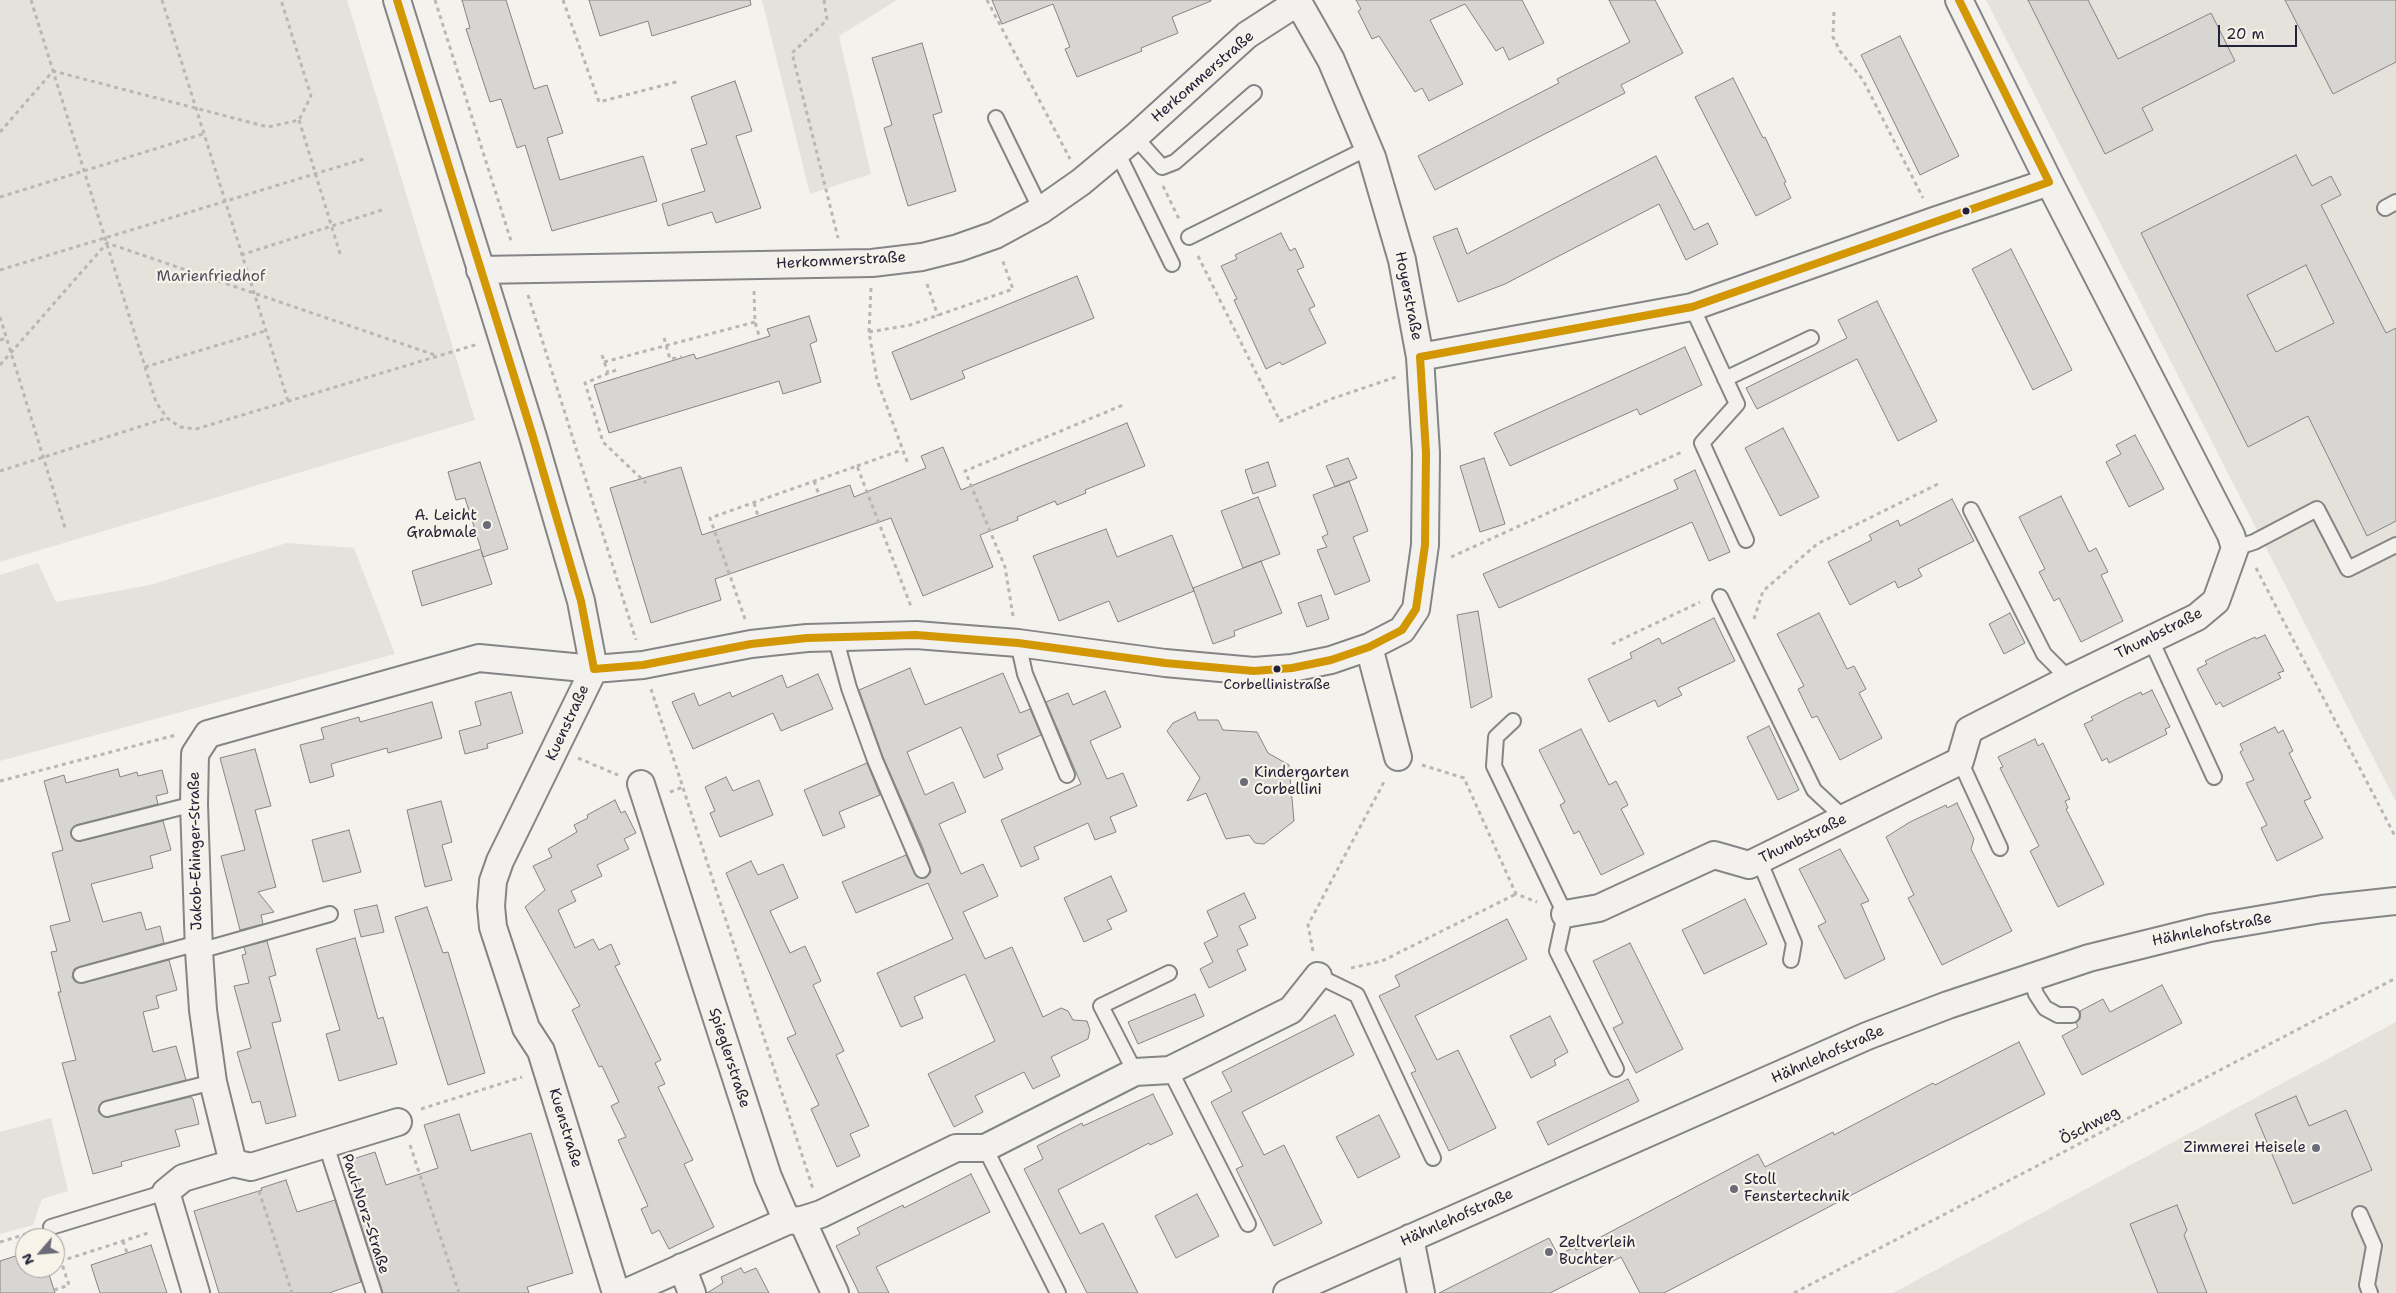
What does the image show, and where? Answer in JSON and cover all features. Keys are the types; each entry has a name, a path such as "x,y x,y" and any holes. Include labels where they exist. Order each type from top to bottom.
{"street":[{"name":"Kuenstraße","path":"397,0 533,437 581,601 594,669 557,748 500,861 493,881 491,906 493,928 526,1028 541,1050 616,1293"},
{"path":"1960,0 2049,182 2231,536 2234,553"},
{"name":"Herkommerstraße","path":"480,270 872,263 922,257 958,248 995,234 1041,210 1081,182 1247,36 1298,1"},
{"name":"Hoyerstraße","path":"1298,1 1331,60 1368,148 1402,260 1420,366 1426,453 1423,570 1416,609 1402,630 1370,647"},
{"path":"1420,366 1692,307 1934,220 2049,182"},
{"name":"Thumbstraße","path":"1565,914 1599,908 1714,855 1749,865 1960,760 1969,730 2069,678 2197,617 2216,602 2234,553"},
{"path":"208,734 479,658 594,669 643,665 751,644 835,636 916,635 1018,643 1165,663 1254,671 1292,668 1331,660 1370,647 1398,757"},
{"name":"Jakob-Ehinger-Straße","path":"208,734 194,754 199,947 203,1010 213,1082 242,1165"},
{"name":"Spieglerstraße","path":"641,784 768,1177 803,1218 835,1293"},
{"name":"Hähnlehofstraße","path":"1287,1293 1868,1036 1948,1004 2089,958 2210,928 2322,909 2396,901"},
{"path":"625,1293 682,1267 803,1218 956,1148 986,1148 1135,1072 1170,1070 1291,1010 1318,976"},
{"path":"196,1293 166,1192 184,1178 326,1145 398,1122"},
{"path":"1410,1238 1421,1293"},
{"path":"682,1267 692,1293"}],"lane":[{"path":"1126,144 1162,167 1175,162 1254,93"},
{"path":"996,118 1041,210"},
{"path":"1126,144 1172,264"},
{"path":"1188,237 1368,148"},
{"path":"1692,307 1737,404 1702,443 1746,540"},
{"path":"1725,379 1811,338"},
{"path":"1971,510 2044,654 2069,678"},
{"path":"2234,553 2317,510 2348,569 2396,545"},
{"path":"1720,597 1814,790 1844,818"},
{"path":"835,636 849,688 859,715 922,870"},
{"path":"2151,640 2214,777"},
{"path":"1018,643 1025,674 1067,775"},
{"path":"1513,721 1496,737 1494,766 1565,914 1556,951 1616,1069"},
{"path":"1960,760 2000,848"},
{"path":"79,833 194,804"},
{"path":"1759,860 1794,943 1791,960"},
{"path":"81,975 330,914"},
{"path":"1135,1072 1101,1006 1169,973"},
{"path":"1318,976 1357,994 1433,1158"},
{"path":"2030,976 2036,994 2045,1008 2058,1015 2072,1015"},
{"path":"1170,1070 1248,1224"},
{"path":"108,1108 213,1082"},
{"name":"Paul-Norz-Straße","path":"326,1145 374,1293"},
{"path":"986,1148 1058,1293"},
{"path":"51,1227 166,1192"},
{"path":"2360,1214 2374,1246 2367,1285 2370,1293"}],"path":[{"path":"30,0 156,402 167,418 180,427 196,429 454,350"},
{"path":"162,0 288,401"},
{"path":"281,0 311,96 300,120 341,257"},
{"path":"435,0 643,665 803,1218"},
{"path":"563,0 599,102 680,81"},
{"path":"824,0 827,20 792,53 844,264"},
{"path":"987,0 1081,182"},
{"path":"1834,12 1833,37 1840,51 1863,80 1934,220"},
{"path":"53,72 268,127 300,120"},
{"path":"0,132 53,72"},
{"path":"0,198 203,134"},
{"path":"0,270 367,158"},
{"path":"1162,183 1280,421 1340,396 1398,377 1420,366"},
{"path":"241,255 385,209"},
{"path":"869,332 910,325 1012,289 995,234"},
{"path":"107,243 435,355"},
{"path":"0,365 107,243"},
{"path":"922,257 930,295 938,316"},
{"path":"872,263 869,332 877,380 908,464"},
{"path":"753,265 755,322 760,339"},
{"path":"0,317 66,531"},
{"path":"604,362 755,322"},
{"path":"145,367 265,331"},
{"path":"0,340 6,338"},
{"path":"664,338 670,359 682,357"},
{"path":"602,355 608,373"},
{"path":"616,370 584,383 603,442 646,483"},
{"path":"1018,643 1005,567 965,471 1123,405"},
{"path":"0,470 167,418"},
{"path":"1423,570 1702,443"},
{"path":"751,644 746,622 710,518 902,450"},
{"path":"858,466 913,612 916,635"},
{"path":"814,481 819,495"},
{"path":"1741,641 1751,628 1763,591 1817,544 1938,484"},
{"path":"754,503 758,516"},
{"path":"2234,553 2252,564 2260,572 2396,838"},
{"path":"1612,644 1705,600 1720,597"},
{"path":"0,781 187,732 208,734"},
{"path":"557,748 641,784"},
{"path":"1516,894 1382,961 1318,976 1308,925 1339,862 1398,757 1464,778 1516,894 1565,914"},
{"name":"Öschweg","path":"1794,1293 2396,978"},
{"path":"459,1293 408,1140 398,1122 404,1114 547,1069"},
{"path":"242,1165 292,1293"},
{"path":"54,1290 69,1285 61,1261 176,1225"},
{"path":"0,1242 51,1227"},
{"path":"123,1241 127,1253"}],"shaded area":[{"name":"Marienfriedhof","path":"0,0 347,0 475,420 0,562"},
{"path":"762,0 897,0 839,36 871,174 810,194"},
{"path":"1986,0 2396,0 2396,802"},
{"path":"287,543 354,548 395,654 0,761 0,575 38,563 56,602 150,585"},
{"path":"2396,1022 2396,1293 1893,1293"},
{"path":"51,1118 68,1191 42,1199 33,1225 15,1228 15,1230 0,1234 0,1132"}],"building":[{"path":"462,0 506,0 534,89 547,85 563,133 547,138 560,180 643,156 657,201 552,231 525,145 517,148 501,99 490,102 466,29 470,28"},
{"path":"589,0 750,0 751,5 652,36 648,21 600,36"},
{"path":"992,0 1211,1 1172,17 1178,33 1141,48 1142,51 1077,77 1065,49 1070,47 1053,4 1002,24"},
{"path":"1356,0 1522,0 1544,43 1509,60 1503,47 1496,51 1465,4 1430,20 1463,84 1429,101 1422,88 1415,92 1379,36 1372,39 1358,11 1361,9"},
{"path":"1609,0 1655,0 1683,53 1621,85 1625,93 1435,190 1418,156 1559,83 1557,79 1630,42"},
{"path":"2028,0 2088,0 2118,59 2211,13 2235,61 2142,108 2153,130 2105,154"},
{"path":"2285,0 2396,0 2396,62 2333,94"},
{"path":"1900,36 1959,156 1920,175 1861,55"},
{"path":"922,43 942,112 933,115 956,191 908,206 884,128 892,125 872,58"},
{"path":"1733,78 1763,138 1765,137 1786,182 1784,183 1791,198 1756,216 1695,97"},
{"path":"735,81 752,131 736,136 761,208 716,223 712,212 668,226 662,204 705,191 691,149 707,144 691,97"},
{"path":"2296,155 2312,186 2331,176 2341,195 2321,205 2386,333 2396,328 2396,521 2367,536 2308,416 2248,447 2141,233","holes":["2306,265 2334,323 2276,352 2247,295"]},
{"path":"1656,156 1694,230 1708,223 1718,244 1686,260 1659,204 1505,284 1458,302 1433,237 1457,228 1467,254"},
{"path":"1281,233 1290,251 1295,248 1304,267 1297,270 1315,306 1309,309 1326,343 1282,365 1280,362 1266,369 1234,300 1237,299 1221,266 1237,259 1235,255"},
{"path":"2011,249 2072,370 2033,390 1972,269"},
{"path":"1077,276 1094,318 962,371 965,378 911,400 892,352"},
{"path":"1877,301 1937,421 1898,441 1857,359 1757,409 1746,388 1847,338 1838,320"},
{"path":"809,316 817,341 810,344 821,382 783,394 779,381 609,433 594,385 694,354 696,359 770,336 767,329"},
{"path":"1685,347 1702,385 1640,415 1637,409 1510,466 1494,433"},
{"path":"1127,423 1145,466 1085,490 1086,493 1057,505 1055,501 1017,517 1018,520 980,535 993,567 923,596 891,518 715,579 721,600 651,623 610,488 681,467 702,535 850,485 854,497 926,468 921,456 943,447 961,490"},
{"path":"1783,428 1819,497 1780,516 1745,448"},
{"path":"2135,435 2164,489 2129,507 2106,462 2121,454 2116,445"},
{"path":"1348,458 1357,478 1335,487 1326,466"},
{"path":"1484,458 1505,524 1480,532 1460,466"},
{"path":"480,462 508,549 483,557 492,584 422,606 412,571 481,549 465,498 456,500 448,472"},
{"path":"1268,462 1276,486 1253,494 1245,470"},
{"path":"1695,470 1730,552 1709,561 1692,522 1499,608 1483,574 1678,489 1674,480"},
{"path":"1349,481 1368,531 1353,537 1370,581 1335,595 1317,550 1327,547 1322,537 1328,534 1313,495"},
{"path":"2061,496 2089,552 2096,548 2108,572 2101,575 2123,621 2081,642 2059,598 2054,601 2039,572 2045,569 2019,517"},
{"path":"1258,497 1280,554 1243,568 1221,511"},
{"path":"1952,499 1974,541 1918,569 1922,576 1913,581 1898,588 1895,581 1850,605 1828,562 1872,540 1869,535 1898,520 1900,526"},
{"path":"1106,529 1117,557 1172,535 1194,591 1118,622 1109,601 1059,621 1033,556"},
{"path":"1261,561 1282,613 1234,631 1235,636 1213,644 1193,588"},
{"path":"1321,595 1329,619 1307,627 1298,603"},
{"path":"1478,611 1492,697 1471,708 1457,615"},
{"path":"1819,613 1847,669 1854,666 1866,689 1859,693 1882,738 1840,760 1817,716 1812,718 1798,689 1804,686 1777,634"},
{"path":"2010,613 2025,643 2004,654 1989,624"},
{"path":"1714,618 1735,661 1678,688 1682,695 1658,707 1655,700 1609,722 1588,679 1632,658 1630,653 1659,638 1662,644"},
{"path":"2265,635 2284,671 2278,673 2281,678 2223,707 2220,702 2216,705 2197,669 2207,664 2205,661 2225,651 2255,637 2256,639"},
{"path":"910,668 925,705 1003,673 1020,713 1030,709 1041,735 997,755 1003,769 984,778 961,727 907,752 925,795 953,782 966,812 939,824 961,874 983,864 998,896 963,912 985,959 1012,947 1043,1017 1061,1008 1068,1011 1073,1020 1087,1021 1090,1030 1088,1039 1051,1057 1060,1076 1033,1089 1024,1072 975,1096 983,1112 954,1127 928,1074 995,1041 965,974 914,997 923,1018 901,1027 877,973 953,939 928,883 856,913 842,882 906,855 917,877 926,878 931,872 923,848 883,757 859,690"},
{"path":"818,674 833,709 781,731 773,713 693,749 672,702 694,693 699,706 730,692 732,697 782,675 787,688"},
{"path":"2152,690 2170,727 2165,729 2167,734 2109,763 2107,758 2102,761 2084,724 2093,720 2091,717 2126,699 2141,692 2142,695"},
{"path":"1105,691 1121,727 1090,741 1107,779 1123,773 1137,806 1110,817 1116,832 1095,840 1088,823 1034,847 1039,859 1021,867 1001,820 1081,784 1046,702 1068,693 1073,705"},
{"path":"511,692 523,733 487,744 488,748 465,754 459,731 481,725 475,702"},
{"path":"432,702 442,738 388,753 387,748 331,764 334,776 310,783 300,745 324,739 321,728 359,717 360,722"},
{"name":"Kindergarten Corbellini","path":"1195,712 1198,720 1218,720 1223,730 1257,732 1268,753 1289,765 1294,821 1264,844 1255,843 1249,835 1226,839 1206,793 1187,801 1200,778 1167,731 1173,723"},
{"path":"1769,726 1799,790 1778,800 1747,737"},
{"path":"2275,727 2278,733 2283,730 2293,751 2289,753 2311,798 2304,801 2323,838 2277,861 2261,828 2267,825 2246,783 2254,780 2240,752 2243,750 2240,744"},
{"path":"1581,729 1609,785 1616,781 1628,805 1621,809 1644,854 1601,875 1579,831 1574,834 1560,805 1565,802 1539,750"},
{"path":"2035,739 2038,746 2043,743 2070,799 2065,801 2068,808 2066,809 2104,884 2058,907 2030,851 2039,846 2000,768 2003,767 1998,757"},
{"path":"255,749 271,806 255,810 276,887 258,892 274,912 261,915 263,924 240,930 221,856 245,850 220,758"},
{"path":"867,763 880,795 839,812 845,827 823,836 804,790"},
{"path":"118,769 120,777 137,772 138,776 162,770 168,793 156,796 158,804 76,825 71,830 71,836 76,841 81,841 163,821 171,850 150,856 153,868 91,884 103,922 141,912 146,930 160,926 164,943 79,967 74,969 72,977 75,982 83,983 169,960 177,990 156,996 159,1008 143,1012 153,1052 176,1046 186,1080 105,1101 101,1103 98,1111 101,1115 109,1117 190,1097 193,1099 199,1124 175,1130 180,1146 121,1162 122,1166 93,1174 62,1063 76,1060 58,992 61,992 51,952 57,951 50,926 70,921 52,853 63,850 44,781 64,775 66,783"},
{"path":"726,777 733,791 759,780 773,815 720,837 710,813 715,811 705,787"},
{"path":"615,800 621,813 625,811 636,833 624,839 629,849 597,865 602,876 571,891 576,901 558,910 575,948 593,939 599,950 611,944 620,964 615,966 661,1060 655,1063 665,1084 658,1087 693,1160 684,1164 714,1227 669,1249 659,1230 652,1234 641,1209 648,1206 618,1140 626,1137 611,1106 619,1102 602,1066 599,1067 572,1010 580,1006 525,907 545,890 533,866 552,857 548,849 577,832 574,825 588,818 587,815"},
{"path":"441,801 452,842 442,845 452,880 425,887 407,810"},
{"path":"1957,803 1974,839 1971,849 2012,931 1942,965 1908,898 1914,895 1886,837 1910,822 1946,805 1947,808"},
{"path":"349,830 361,872 323,882 312,840"},
{"path":"1840,849 1869,901 1861,904 1885,959 1845,979 1818,926 1826,922 1799,869"},
{"path":"751,861 758,875 783,864 798,898 770,911 790,953 805,946 821,981 813,985 844,1051 836,1055 869,1126 850,1134 860,1156 837,1167 811,1109 819,1105 787,1038 796,1034 726,873"},
{"path":"1111,876 1127,911 1107,920 1112,929 1084,942 1064,898"},
{"path":"1244,893 1256,918 1239,926 1248,945 1237,950 1246,970 1209,988 1200,969 1213,962 1204,943 1218,936 1207,911"},
{"path":"1745,899 1767,944 1704,974 1682,930"},
{"path":"377,905 384,932 361,937 354,910"},
{"path":"427,907 443,953 448,952 485,1073 448,1085 395,917"},
{"path":"1507,919 1527,959 1415,1016 1437,1060 1458,1050 1496,1128 1449,1151 1411,1073 1416,1071 1379,996 1400,986 1395,976"},
{"path":"355,938 378,1019 383,1017 397,1064 339,1081 326,1034 340,1030 316,949"},
{"path":"267,941 276,975 269,977 281,1021 272,1023 296,1116 266,1124 260,1101 252,1103 237,1052 251,1048 234,986 249,983 242,955 246,954 244,947"},
{"path":"1630,943 1683,1049 1636,1073 1613,1028 1623,1023 1593,961"},
{"path":"2162,985 2182,1023 2082,1075 2062,1036 2078,1027 2076,1023 2080,1019 2080,1011 2103,999 2110,1012"},
{"path":"1195,994 1204,1016 1138,1044 1128,1022"},
{"path":"1335,1015 1354,1055 1242,1112 1264,1155 1284,1145 1322,1223 1274,1246 1236,1169 1243,1166 1211,1102 1232,1091 1222,1072"},
{"path":"1550,1016 1568,1052 1554,1060 1556,1065 1531,1078 1510,1036"},
{"path":"2019,1042 2045,1094 1664,1293 1640,1293 1621,1257 1550,1293 1439,1293 1549,1238 1558,1255 1575,1247 1576,1250 1758,1154 1765,1167 1833,1132 1834,1135 1933,1083 1935,1085"},
{"path":"1628,1079 1639,1101 1548,1145 1537,1122"},
{"path":"1153,1094 1173,1134 1150,1145 1149,1143 1058,1190 1080,1234 1103,1223 1138,1293 1087,1293 1024,1169 1043,1159 1037,1146 1082,1123 1083,1126"},
{"name":"Zimmerei Heisele","path":"2296,1096 2309,1126 2346,1110 2372,1170 2293,1204 2255,1114"},
{"path":"459,1114 471,1151 531,1133 573,1273 527,1287 529,1293 383,1293 351,1194 361,1191 350,1160 375,1152 386,1185 438,1168 424,1125"},
{"path":"1379,1115 1400,1157 1358,1178 1336,1137"},
{"path":"971,1174 990,1212 876,1267 889,1293 859,1293 836,1246 860,1234 857,1228 903,1205 904,1208"},
{"path":"286,1180 297,1212 335,1200 361,1282 329,1293 219,1293 194,1211 262,1190 261,1188"},
{"path":"1197,1194 1219,1236 1176,1258 1155,1216"},
{"path":"2177,1205 2187,1230 2184,1235 2207,1293 2158,1293 2130,1224"},
{"path":"151,1245 167,1293 100,1293 91,1265"},
{"path":"15,1256 15,1278 50,1278 55,1293 0,1293 0,1261"},
{"path":"741,1268 744,1273 756,1268 769,1293 707,1293 723,1283 721,1277"}],"transit line":[{"path":"397,0 533,437 581,601 594,669 643,665 751,644 807,638 916,635 1018,643 1165,663 1254,671 1292,668 1331,660 1369,647 1402,630 1416,609 1425,545 1426,453 1420,357 1692,307 2049,182 1959,0"}],"place":[{"name":"A. Leicht Grabmale","path":"487,525"},
{"name":"Corbellinistraße","path":"1277,669"},
{"name":"Kindergarten Corbellini","path":"1244,782"},
{"name":"Zimmerei Heisele","path":"2316,1148"},
{"name":"Stoll Fenstertechnik","path":"1734,1189"},
{"name":"Zeltverleih Buchter","path":"1549,1252"}]}
